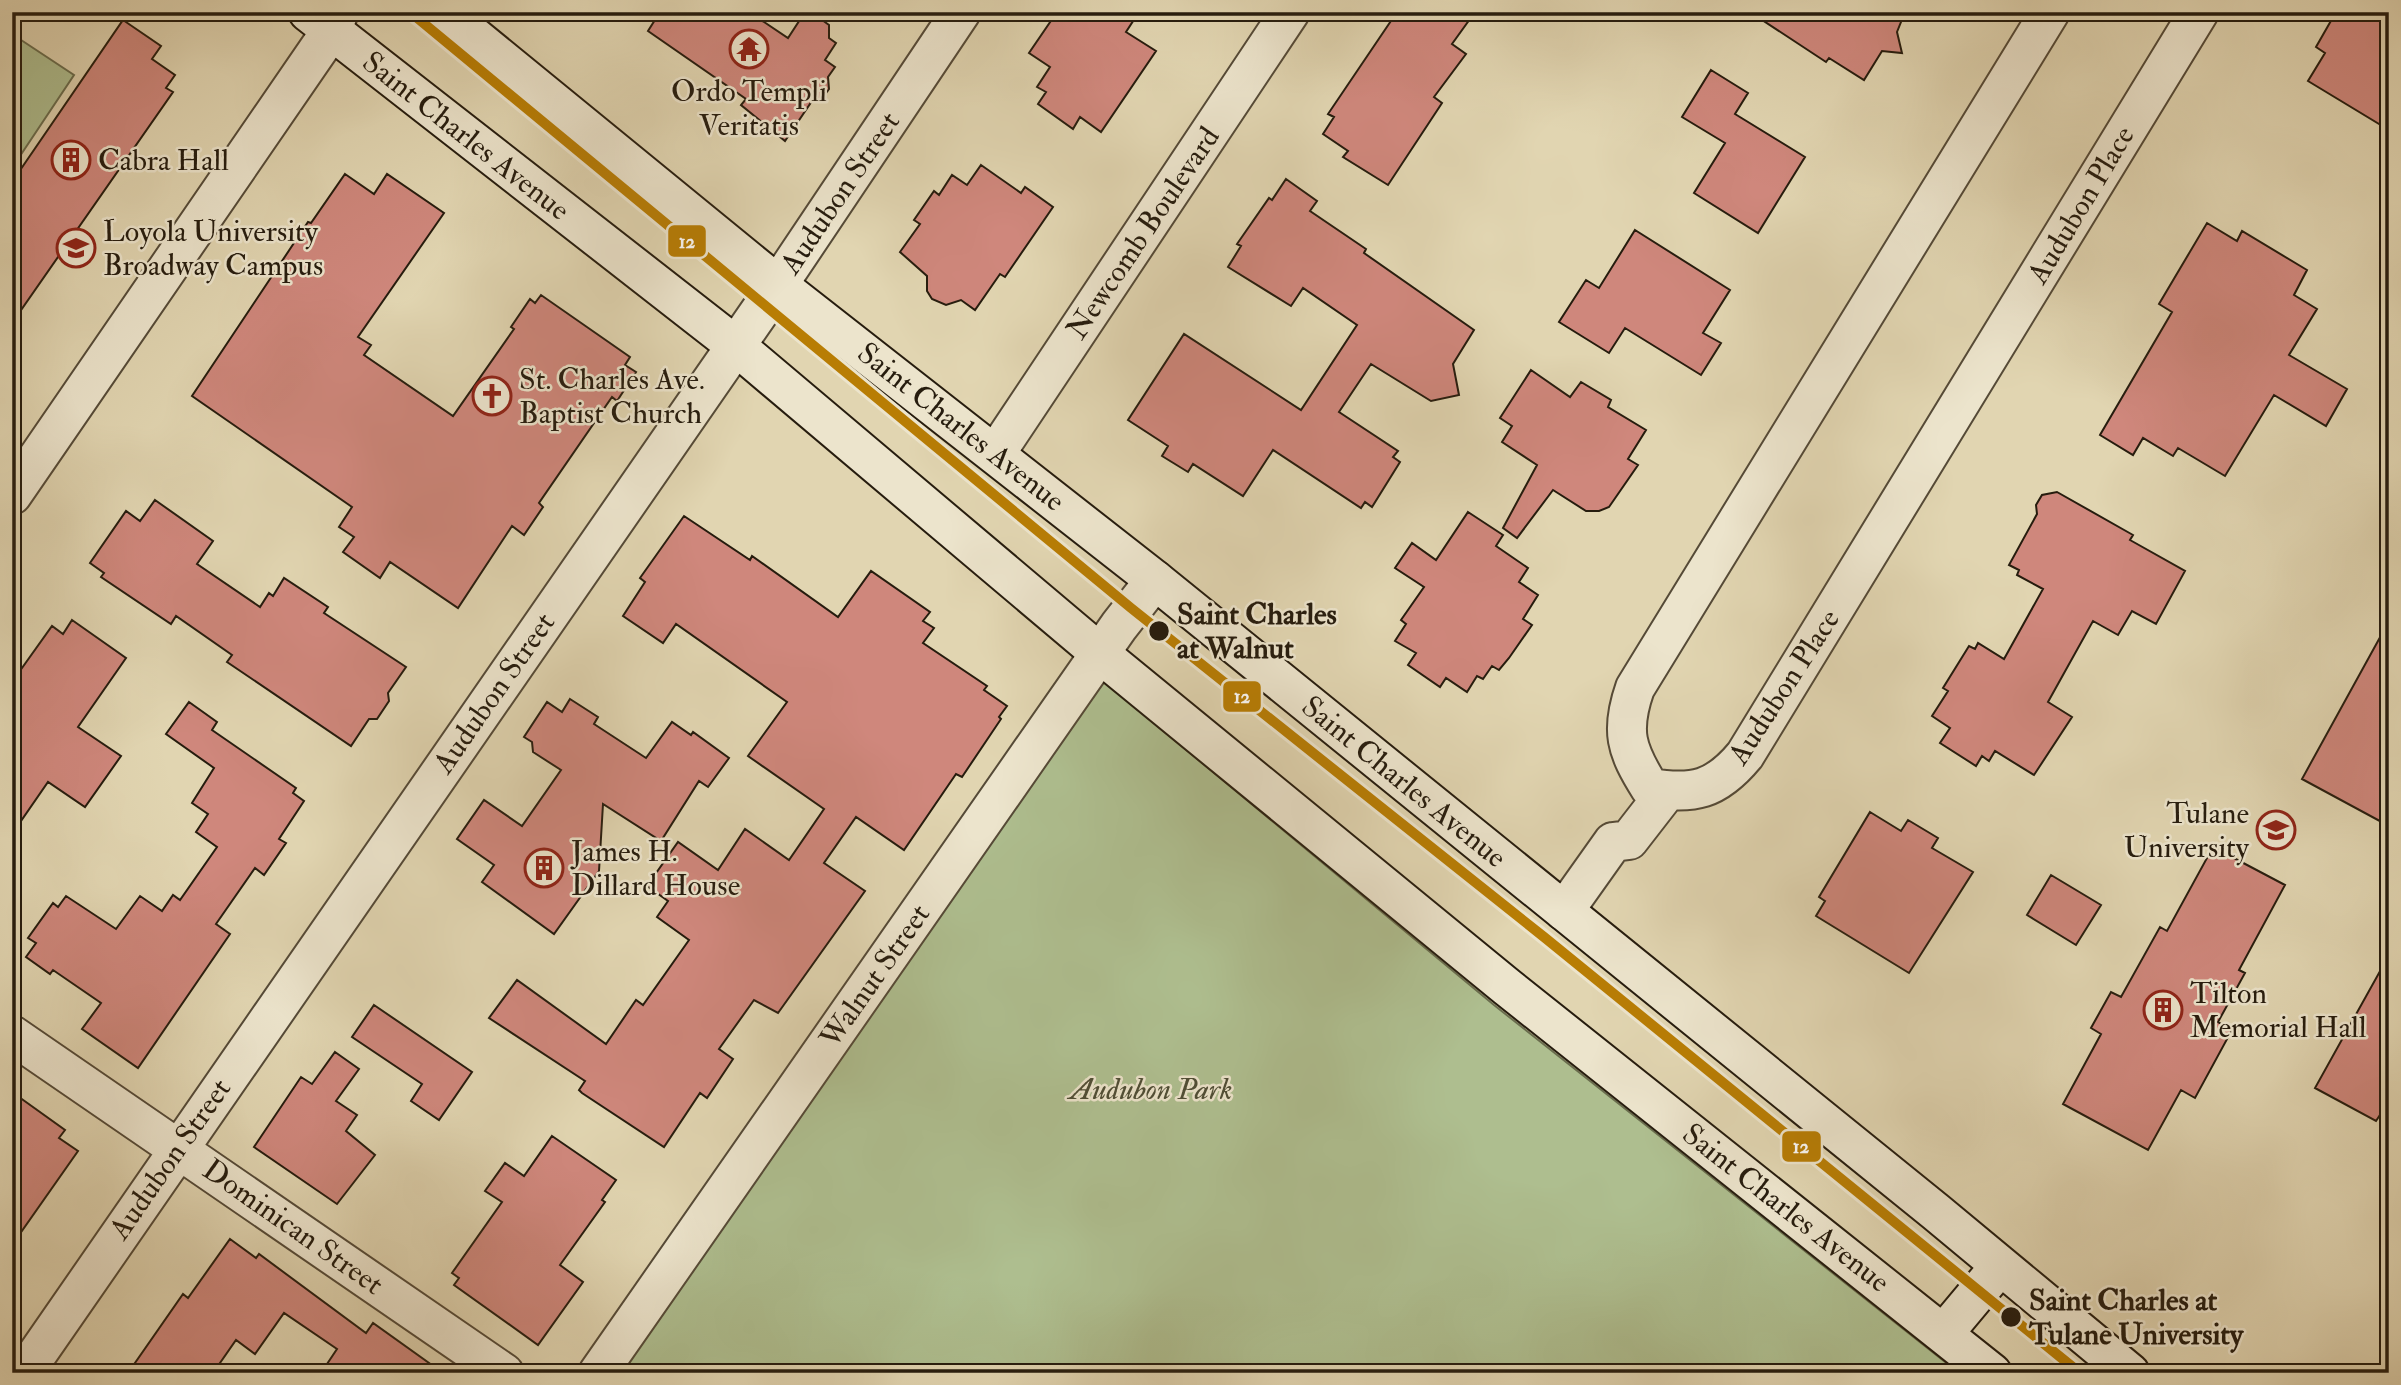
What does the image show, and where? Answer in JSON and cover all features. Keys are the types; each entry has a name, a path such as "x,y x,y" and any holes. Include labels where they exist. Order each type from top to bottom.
{"street":[{"name":"Saint Charles Avenue","path":"444,12 778,285 1155,580 2130,1373"},
{"name":"Audubon Street","path":"24,1373 177,1147 778,285 961,12"},
{"name":"Newcomb Boulevard","path":"996,453 1290,12"},
{"path":"1564,911 1613,842 1610,826 1655,783 1634,763 1625,734 1627,712 1635,688 2050,12"},
{"name":"Audubon Place","path":"1655,783 1680,793 1707,788 1730,772 1745,755 2199,12"},
{"name":"Saint Charles Avenue","path":"333,17 736,346 1101,654 1507,987 1992,1373"},
{"path":"12,495 333,17"},
{"name":"Walnut Street","path":"598,1373 1155,580"},
{"name":"Dominican Street","path":"12,1035 504,1373"},
{"path":"1944,1333 2000,1266"}],"green space":[{"path":"12,34 74,75 12,168"},
{"name":"Audubon Park","path":"1096,675 1494,1005 1959,1373 602,1373"}],"building":[{"path":"660,12 749,12 788,38 805,12 811,12 829,25 829,38 836,43 825,60 835,67 828,77 829,89 821,100 812,101 785,141 741,105 746,99 648,31"},
{"path":"1057,12 1139,12 1126,32 1156,51 1101,132 1080,117 1073,129 1038,104 1046,92 1037,87 1050,67 1029,53"},
{"path":"1397,12 1475,12 1452,44 1466,54 1434,97 1442,103 1388,185 1343,157 1348,151 1323,134 1334,117 1328,114"},
{"path":"1750,12 1905,12 1897,32 1902,53 1882,51 1864,80 1829,58 1826,62"},
{"path":"2336,12 2389,12 2389,130 2308,81 2325,53 2316,47"},
{"name":"Cabra Hall","path":"123,20 161,46 152,59 175,75 166,88 173,92 12,323 12,182"},
{"path":"1711,70 1748,93 1735,114 1805,157 1758,233 1694,193 1725,143 1682,117"},
{"path":"981,165 1021,193 1025,187 1053,207 1005,277 1000,274 975,310 961,300 946,305 932,299 927,291 927,276 900,252 920,224 914,220 934,191 939,195 952,175 967,185"},
{"path":"345,174 374,194 387,174 444,213 358,337 371,345 364,355 453,416 514,329 511,327 530,299 535,303 541,295 630,357 625,365 636,372 617,401 612,397 539,503 543,507 524,535 512,526 458,608 390,562 380,578 343,552 354,537 339,527 352,507 192,396 308,222 311,223"},
{"path":"1286,179 1317,201 1310,211 1366,249 1364,253 1474,330 1453,364 1459,395 1431,401 1371,364 1339,412 1398,451 1393,457 1400,462 1372,507 1365,502 1361,508 1273,450 1243,496 1193,464 1188,472 1162,456 1168,446 1128,420 1184,334 1301,410 1357,325 1303,288 1291,306 1228,267 1241,246 1237,244 1269,198 1272,200"},
{"path":"2207,223 2237,241 2242,231 2307,270 2294,295 2317,309 2289,355 2347,389 2326,426 2274,395 2225,476 2178,448 2173,456 2143,438 2133,455 2100,435 2172,312 2159,304"},
{"path":"1635,230 1730,290 1703,333 1721,343 1701,375 1625,328 1609,353 1559,322 1586,280 1599,288"},
{"path":"1531,370 1570,397 1581,382 1611,400 1608,407 1646,430 1628,459 1638,465 1609,507 1599,511 1586,511 1553,490 1517,538 1503,528 1537,465 1502,442 1512,426 1500,418"},
{"path":"2057,492 2133,535 2130,540 2185,571 2156,624 2132,611 2118,635 2093,621 2048,702 2072,717 2034,775 1995,751 1989,761 1982,756 1976,766 1940,743 1950,728 1932,716 1948,691 1943,688 1969,646 1975,649 1978,643 2004,659 2043,589 2017,575 2019,570 2009,565 2037,514 2036,505 2042,495"},
{"path":"155,500 213,541 197,564 260,607 269,593 273,596 284,578 328,607 324,613 406,667 388,693 389,701 377,719 369,719 351,746 227,662 232,655 176,616 171,624 101,577 104,573 90,563 126,511 140,521"},
{"path":"1468,512 1503,535 1496,546 1528,568 1519,582 1538,595 1523,619 1532,625 1509,658 1499,670 1492,666 1483,679 1477,676 1467,692 1446,678 1440,687 1408,665 1416,653 1395,641 1406,624 1401,620 1424,587 1395,568 1412,543 1436,560"},
{"path":"684,516 750,560 752,556 838,617 871,571 930,612 923,621 934,628 923,643 987,686 984,690 1007,706 962,777 956,774 904,850 856,817 824,863 865,891 778,1013 754,1000 719,1049 733,1059 707,1098 700,1093 664,1147 582,1093 579,1090 585,1081 489,1018 517,980 606,1044 636,1000 643,1005 689,940 657,917 668,901 647,886 678,842 718,870 745,829 789,860 824,809 748,756 787,702 676,624 663,643 623,616 645,582 640,578"},
{"path":"72,620 126,658 78,727 121,756 85,807 48,782 12,834 12,682 52,626 63,634"},
{"path":"2389,621 2389,826 2302,779"},
{"path":"570,699 598,717 594,724 646,758 672,722 691,735 693,732 729,758 708,787 699,781 661,841 603,804 599,871 554,934 482,882 494,865 457,839 484,800 522,826 561,770 533,752 532,742 524,737 547,702 562,712"},
{"path":"189,702 217,722 212,730 296,788 293,793 304,801 279,839 286,843 264,875 255,868 216,924 230,934 138,1068 82,1029 101,1003 53,970 50,974 26,957 36,943 28,938 53,903 58,907 66,896 116,929 140,896 162,911 173,895 180,900 217,847 196,832 208,814 192,803 214,768 166,734"},
{"path":"1870,812 1901,831 1908,820 1938,838 1932,848 1973,872 1909,973 1816,916 1825,901 1819,897"},
{"name":"Tilton Memorial Hall","path":"2213,847 2285,885 2239,970 2245,973 2218,1022 2232,1030 2195,1098 2181,1090 2148,1150 2063,1104 2101,1034 2091,1028 2111,992 2121,997 2160,927 2167,931"},
{"path":"2051,875 2101,905 2076,945 2027,915"},
{"path":"2389,955 2389,1121 2380,1115 2376,1121 2315,1088"},
{"path":"374,1005 472,1072 439,1120 411,1101 422,1084 352,1037"},
{"path":"335,1052 359,1069 336,1101 357,1115 346,1131 375,1155 337,1204 254,1147 301,1077 312,1084"},
{"path":"12,1092 65,1130 59,1138 78,1151 12,1245"},
{"path":"552,1136 616,1180 602,1200 605,1202 560,1265 583,1282 538,1345 454,1285 459,1278 452,1273 502,1202 485,1191 505,1163 524,1176"},
{"path":"230,1239 256,1258 259,1254 366,1333 373,1323 443,1373 321,1373 337,1349 284,1313 255,1354 236,1340 213,1373 128,1373 183,1294 188,1298"}],"transit line":[{"name":"12","path":"410,12 1131,608 1544,937 2080,1373"}],"place":[{"name":"Ordo Templi Veritatis","path":"749,49"},
{"name":"Cabra Hall","path":"71,160"},
{"name":"Loyola University Broadway Campus","path":"76,248"},
{"name":"St. Charles Ave. Baptist Church","path":"492,396"},
{"name":"Saint Charles at Walnut","path":"1159,631"},
{"name":"Tulane University","path":"2276,830"},
{"name":"James H. Dillard House","path":"544,868"},
{"name":"Tilton Memorial Hall","path":"2163,1010"},
{"name":"Saint Charles at Tulane University","path":"2011,1317"}]}
